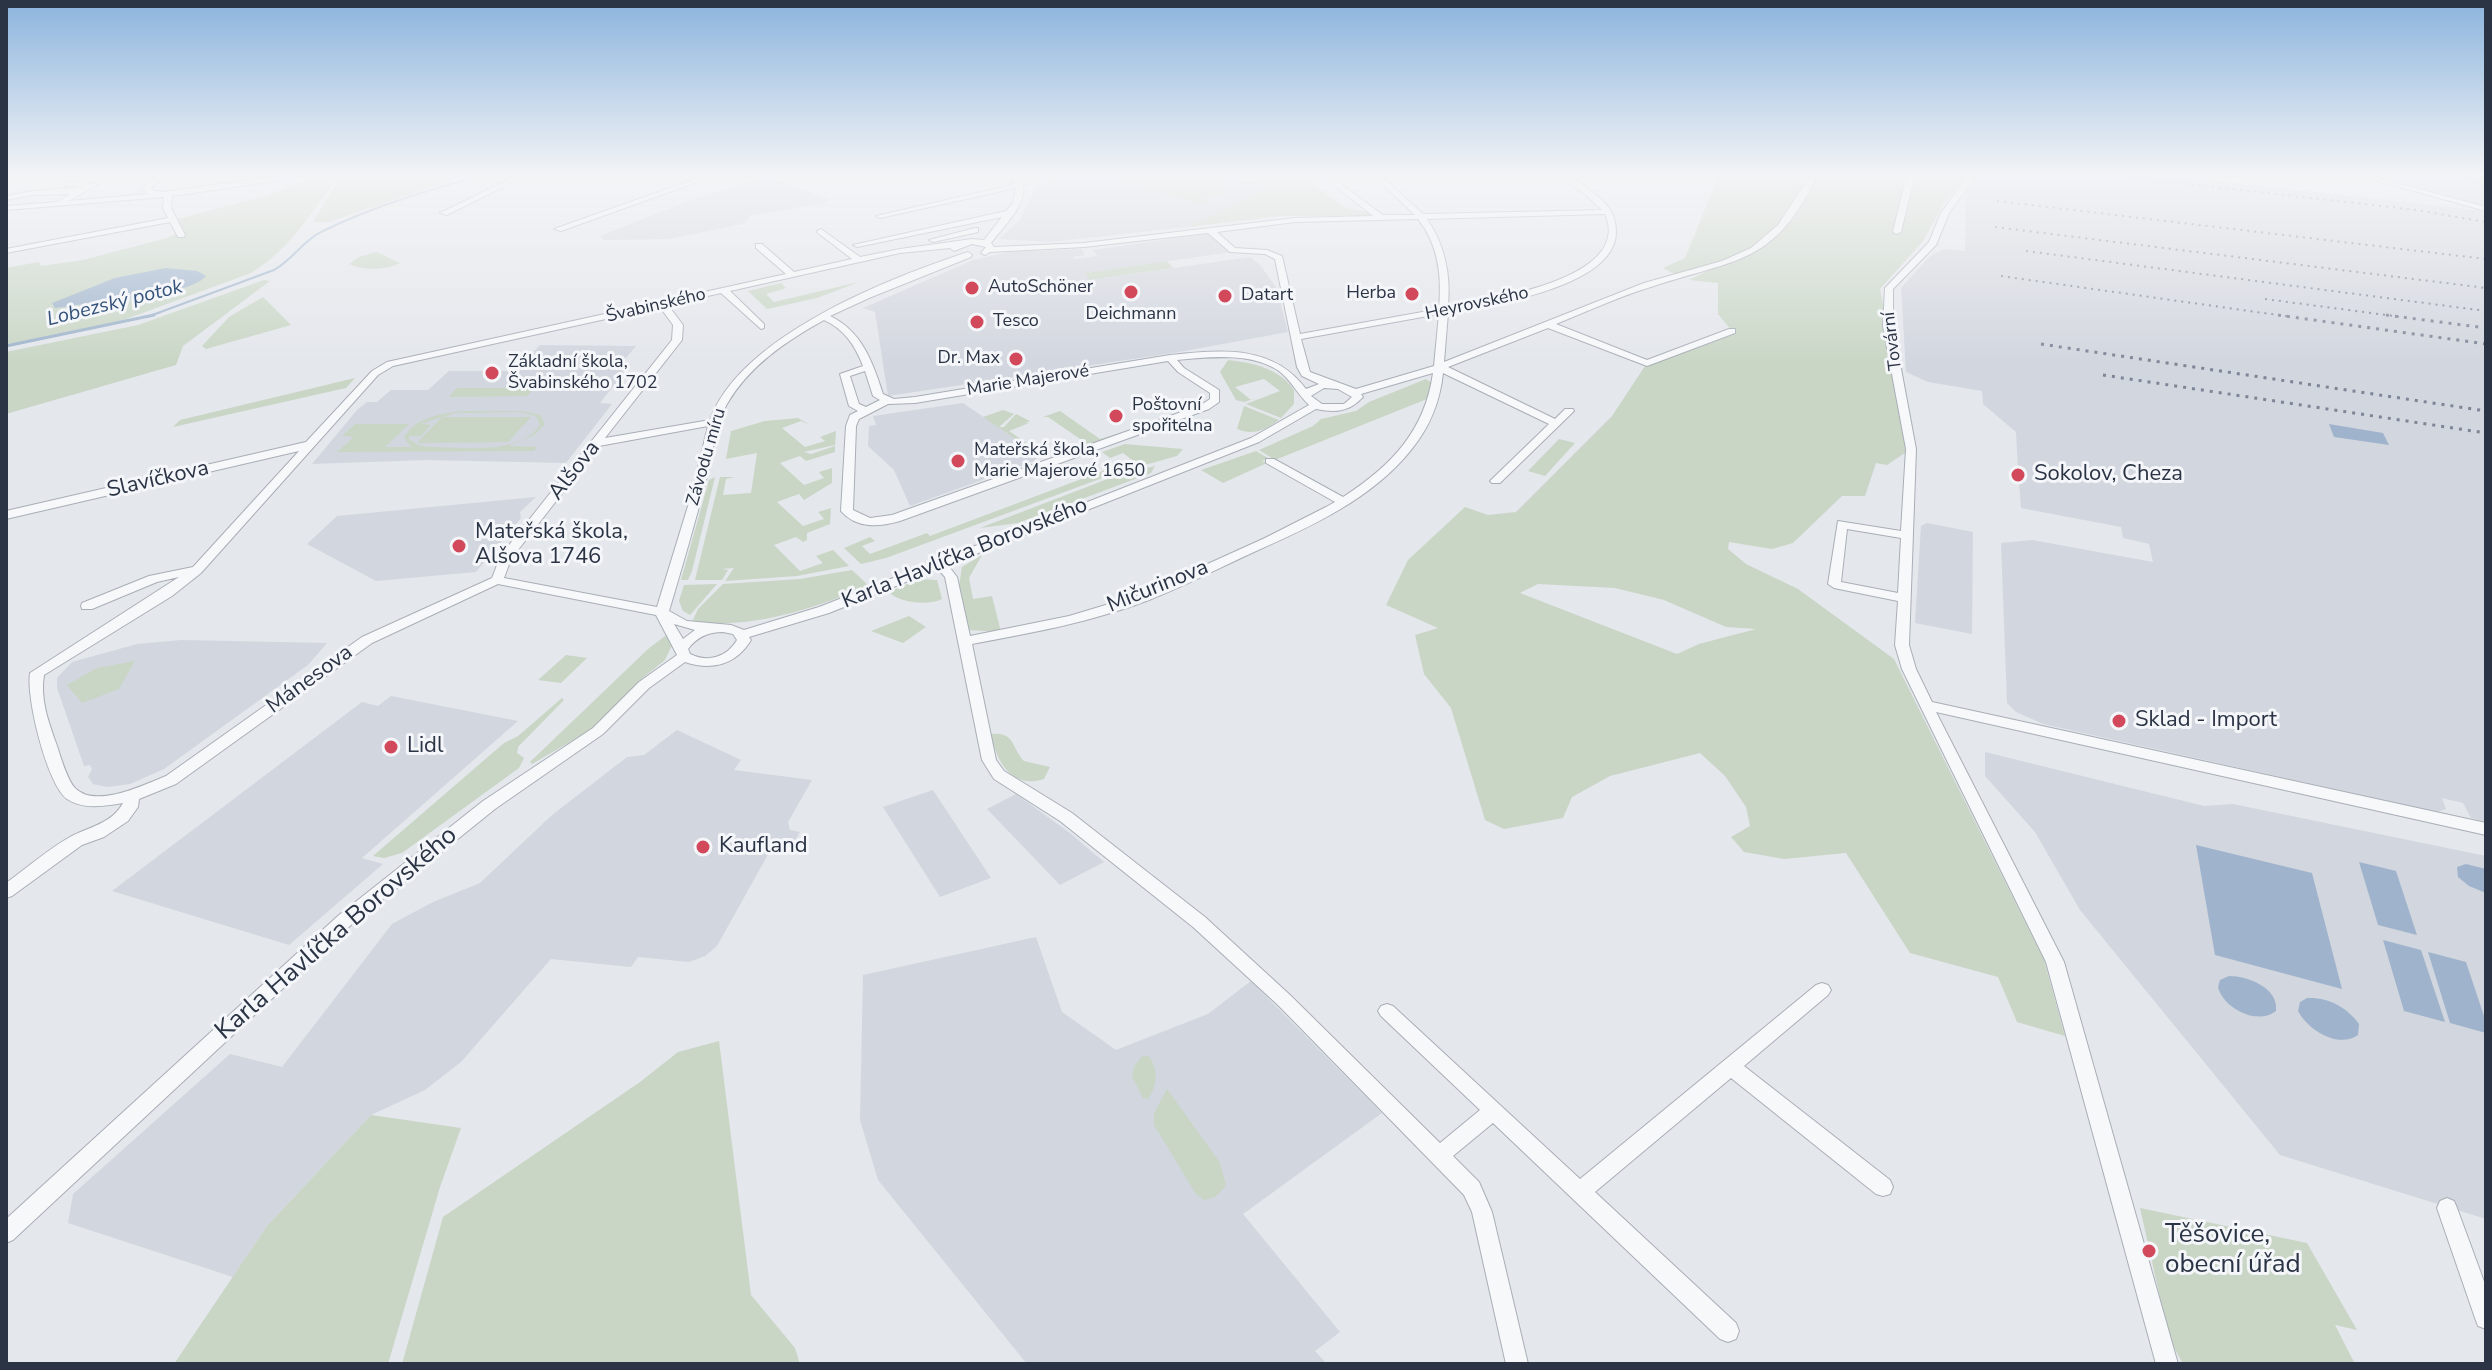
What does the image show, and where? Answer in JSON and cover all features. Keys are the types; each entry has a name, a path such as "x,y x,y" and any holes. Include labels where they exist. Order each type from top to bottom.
{"street":[{"path":"6,251 79,237"},
{"path":"829,237 859,261"},
{"path":"857,245 896,237"},
{"path":"923,248 934,239 943,237"},
{"path":"959,251 982,237"},
{"path":"989,246 994,237"},
{"path":"959,251 989,246 1084,245 1147,237"},
{"path":"1218,237 1233,250 1267,252 1279,258 1306,374 1356,392 1389,385 1648,285 1726,262 1764,244 1771,237"},
{"name":"Mičurinova","path":"963,641 1046,626 1135,601 1293,530 1342,501 1394,461 1412,443 1432,405 1439,367 1446,279 1435,237"},
{"name":"Heyrovského","path":"1297,337 1529,294 1596,263 1609,247 1611,237"},
{"name":"Tovární","path":"1936,237 1889,288 1888,326 1911,449 1902,645 1927,705 2055,962 2167,1364"},
{"path":"975,241 989,246"},
{"path":"759,246 793,275"},
{"name":"Švabinského","path":"309,445 375,373 390,364 923,248 959,251"},
{"name":"Závodu míru","path":"662,612 720,406 745,370 778,343 824,317 927,272 959,251"},
{"path":"724,291 761,326"},
{"name":"Alšova","path":"497,580 505,558 677,340 678,325 663,304"},
{"path":"824,317 843,326 869,367 878,396 886,401"},
{"path":"1549,325 1647,363 1732,331"},
{"name":"Marie Majerové","path":"866,410 886,401 915,400 1170,358 1224,356 1272,364 1306,374"},
{"path":"866,410 854,417 851,426 847,511 854,518 866,522 887,521 1205,407 1215,400 1215,392 1181,370 1170,358"},
{"path":"1272,364 1296,381 1310,401 1330,409 1347,407 1357,401 1356,392"},
{"path":"866,410 854,406 845,374 869,367"},
{"path":"1439,367 1556,423"},
{"name":"Karla Havlíčka Borovského","path":"742,635 824,610 1255,440 1310,401 1311,389 1331,385"},
{"path":"1496,481 1569,411"},
{"path":"597,443 715,422"},
{"path":"87,606 153,579 197,570 309,445"},
{"name":"Slavíčkova","path":"6,515 309,445"},
{"path":"1270,461 1342,501"},
{"path":"1904,598 1834,584 1842,524 1907,536"},
{"path":"940,563 951,577 989,760 999,775 1066,817 1199,922 1284,1000 1472,1189 1482,1212 1517,1364"},
{"name":"Mánesova","path":"197,570 167,593 37,673 34,681 37,701 62,779 71,794 100,802 132,796 171,780 367,640 497,580"},
{"path":"497,580 662,612 683,624 732,629 742,635 742,646 729,657 698,662 684,652 664,622 662,612"},
{"name":"Karla Havlíčka Borovského","path":"6,1233 345,920 489,805 598,731 644,685 684,652 698,633 716,628"},
{"path":"1927,705 2486,829"},
{"name":"Mánesova","path":"6,892 76,841 98,833 122,817 130,807 132,796"},
{"path":"1580,1192 1822,990"},
{"path":"1387,1011 1728,1331"},
{"path":"1730,1066 1883,1187"},
{"path":"1440,1155 1493,1111"},
{"path":"2447,1208 2486,1318"}],"shaded area":[{"path":"601,237 680,237 670,239 604,240"},
{"path":"1001,237 1097,237 1050,242 999,239"},
{"path":"1184,237 1216,237 1232,252 1086,273 1091,280 1250,257 1261,266 1277,289 1288,332 1179,352 888,396 875,312 863,308 973,260 1009,252 1081,249 1085,255 1073,257 1075,259 1097,256 1092,250"},
{"path":"1965,237 2486,237 2486,822 2471,818 2463,803 2442,798 2446,809 2438,812 2043,724 2016,712 2007,703 2001,543 2032,540 2153,562 2149,544 2123,538 2121,527 2021,508 2019,482 2026,482 2025,471 2018,470 2016,432 1983,404 1982,391 1928,382 1906,372 1901,288 1930,256 1944,249 1965,251"},
{"path":"540,345 636,346 626,358 618,358 615,362 631,364 600,403 612,404 566,463 427,460 312,464 367,402 377,402 391,390 428,390 449,371 515,371"},
{"path":"963,403 1038,454 1035,461 910,506 894,470 868,446 869,426 876,425 873,416"},
{"path":"536,497 520,512 521,518 476,572 376,581 307,544 337,516"},
{"path":"1927,523 1973,532 1972,634 1915,623 1921,526"},
{"path":"181,640 327,643 308,665 164,769 130,784 107,787 93,784 88,777 92,769 90,765 84,766 57,688 57,678 72,662 137,644"},
{"path":"391,696 518,721 362,858 383,864 289,945 112,891 362,702 378,706"},
{"path":"677,730 741,760 734,770 812,780 788,822 790,830 800,832 794,843 778,843 771,849 717,946 705,956 689,962 638,957 631,967 551,959 461,1062 425,1090 371,1115 267,1226 233,1277 68,1223 73,1194 230,1054 282,1067 392,924 433,902 480,883 552,815 627,757 644,755"},
{"path":"1985,752 2204,806 2233,804 2486,856 2486,1219 2280,1155 2080,910 2035,832 1985,776"},
{"path":"933,790 991,878 940,897 883,807"},
{"path":"1016,794 1104,862 1060,885 987,809"},
{"path":"1036,937 1062,1012 1116,1050 1208,1014 1251,981 1382,1113 1243,1214 1340,1332 1315,1351 1327,1364 1027,1364 878,1180 860,1120 863,975"}],"green space":[{"path":"292,237 251,273 118,322 6,345 6,268 39,262 41,266 83,260 167,238"},
{"path":"1694,237 1925,237 1880,289 1911,449 1887,465 1876,463 1865,496 1842,496 1793,543 1772,549 1729,542 1728,549 1746,564 1798,589 1894,659 2044,960 2065,1036 2017,1022 1998,977 1910,953 1846,853 1784,859 1744,852 1731,837 1750,826 1746,807 1725,776 1700,753 1610,776 1572,797 1563,818 1504,829 1485,820 1451,708 1424,674 1415,635 1438,628 1386,605 1408,560 1465,507 1488,515 1516,512 1612,416 1647,363 1731,330 1718,314 1718,283 1689,280 1720,265 1678,276 1663,268 1685,258","holes":["1538,584 1615,588 1664,600 1726,627 1756,629 1699,644 1677,654 1520,593"]},
{"path":"377,252 400,263 374,269 349,264 359,257"},
{"path":"1167,261 1173,268 1090,280 1085,273"},
{"path":"264,280 270,281 183,346 176,365 6,414 6,352 138,325"},
{"path":"859,282 817,298 767,309 748,291 781,283 786,288 766,294 774,302"},
{"path":"263,297 291,325 206,349 202,346 229,317"},
{"path":"1228,360 1256,365 1281,376 1294,390 1294,404 1281,418 1246,404 1280,391 1264,379 1235,387 1251,400 1236,400 1220,372"},
{"path":"355,378 346,388 173,427 180,420"},
{"path":"1426,379 1432,383 1427,399 1275,460 1259,450 1313,426 1321,419 1356,411 1369,402"},
{"path":"457,388 534,388 527,396 449,397"},
{"path":"1244,406 1279,420 1259,431 1237,429"},
{"path":"1003,410 1014,414 999,427 1004,427 1016,414 1030,421 1009,431 1046,456 1037,457 1038,454 983,417"},
{"path":"464,411 521,411 540,415 545,424 534,435 509,446 537,447 534,451 337,452 354,437 342,436 355,424 409,424 385,447 411,447 404,437 415,425 431,417","holes":["519,412 536,416 540,425 531,435 504,446 429,447 409,439 409,436 421,436 431,425 420,424 455,413"]},
{"path":"1060,411 1100,439 1139,427 1090,445 1078,444 1083,441 1048,417 1043,417"},
{"path":"442,417 531,417 508,442 417,443"},
{"path":"798,418 810,425 801,421 782,428 805,447 825,441 820,437 836,431 835,445 804,452 811,454 835,446 835,452 806,461 800,456 780,463 804,485 824,478 819,472 832,468 832,483 804,500 799,494 777,502 803,526 824,519 818,512 831,508 830,524 807,533 807,540 803,542 796,537 774,545 800,571 823,563 816,556 833,550 849,566 797,576 725,581 734,568 721,569 728,570 722,580 695,580 720,477 735,477 726,479 723,495 751,493 757,453 726,459 731,431 765,421"},
{"path":"1559,439 1575,443 1545,476 1528,471"},
{"path":"1125,444 1183,449 1177,456 1116,473 886,558 861,564 844,548 870,537 875,541 862,546 870,554 927,533 930,536 1132,460 1123,453 1110,458 1102,452"},
{"path":"1256,451 1268,458 1262,461 1267,463 1223,483 1201,470"},
{"path":"1155,466 1151,473 1018,523 980,528 1118,475"},
{"path":"715,477 692,571 688,580 681,580 709,480"},
{"path":"982,555 969,578 973,599 992,596 1001,632 968,630 959,586 962,567"},
{"path":"852,570 869,586 804,609 760,620 692,622 698,609 723,584 800,579"},
{"path":"919,579 937,580 942,599 914,602 900,599 889,592"},
{"path":"717,584 690,615 683,611 679,601 684,585"},
{"path":"909,616 926,627 903,643 871,631"},
{"path":"669,633 673,643 665,660 639,681 608,714 587,732 532,764 530,762 648,649"},
{"path":"566,655 587,658 561,683 538,680"},
{"path":"135,661 119,689 82,703 67,685 97,668"},
{"path":"562,698 564,700 518,747 517,753 524,758 519,768 402,853 384,858 373,856 504,743 518,736"},
{"path":"991,734 1009,738 1024,761 1050,767 1044,779 1022,780 1014,776 1001,763"},
{"path":"719,1041 751,1295 795,1348 800,1364 402,1364 443,1217 640,1082 678,1052"},
{"path":"1143,1055 1150,1057 1156,1073 1154,1088 1148,1099 1143,1098 1132,1077 1134,1067"},
{"path":"1167,1089 1220,1163 1226,1185 1211,1198 1204,1200 1196,1194 1154,1125 1154,1113"},
{"path":"371,1115 461,1128 440,1187 388,1364 174,1364 267,1226"},
{"path":"2140,1208 2307,1243 2357,1330 2335,1325 2355,1364 2183,1364 2169,1338"}],"water":[{"path":"166,268 197,271 206,276 181,289 140,297 55,308 52,303 115,278"},
{"path":"2329,424 2383,433 2389,445 2334,437"},
{"path":"2196,845 2312,873 2342,989 2215,955"},
{"path":"2359,862 2396,871 2417,935 2378,925"},
{"path":"2466,864 2486,869 2486,893 2458,877 2457,867"},
{"path":"2383,940 2421,950 2445,1022 2404,1011"},
{"path":"2428,952 2466,962 2486,1022 2486,1033 2450,1023"},
{"path":"2229,976 2245,978 2261,985 2273,996 2276,1011 2260,1017 2234,1008 2226,1002 2218,987 2220,980"},
{"path":"2307,998 2330,1001 2343,1008 2359,1024 2358,1035 2342,1040 2316,1031 2298,1011 2300,1002"}],"waterway":[{"name":"Lobezský potok","path":"150,316 274,270 314,237"},
{"name":"Lobezský potok","path":"6,346 150,316"}],"railway":[{"path":"2075,237 2486,288"},
{"path":"2300,237 2486,259"},
{"path":"2026,251 2486,311"},
{"path":"2001,276 2292,317"},
{"path":"2265,299 2401,317"},
{"path":"2278,315 2486,344"},
{"path":"2386,315 2486,328"},
{"path":"2041,344 2486,411"},
{"path":"2103,375 2486,433"}],"place":[{"name":"AutoSchöner","path":"972,288"},
{"name":"Deichmann","path":"1131,292"},
{"name":"Herba","path":"1412,294"},
{"name":"Datart","path":"1225,296"},
{"name":"Tesco","path":"977,322"},
{"name":"Dr. Max","path":"1016,359"},
{"name":"Základní škola, Švabinského 1702","path":"492,373"},
{"name":"Poštovní spořitelna","path":"1116,416"},
{"name":"Mateřská škola, Marie Majerové 1650","path":"958,461"},
{"name":"Sokolov, Cheza","path":"2018,475"},
{"name":"Mateřská škola, Alšova 1746","path":"459,546"},
{"name":"Sklad - Import","path":"2119,721"},
{"name":"Lidl","path":"391,747"},
{"name":"Kaufland","path":"703,847"},
{"name":"Těšovice, obecní úřad","path":"2149,1251"}]}
